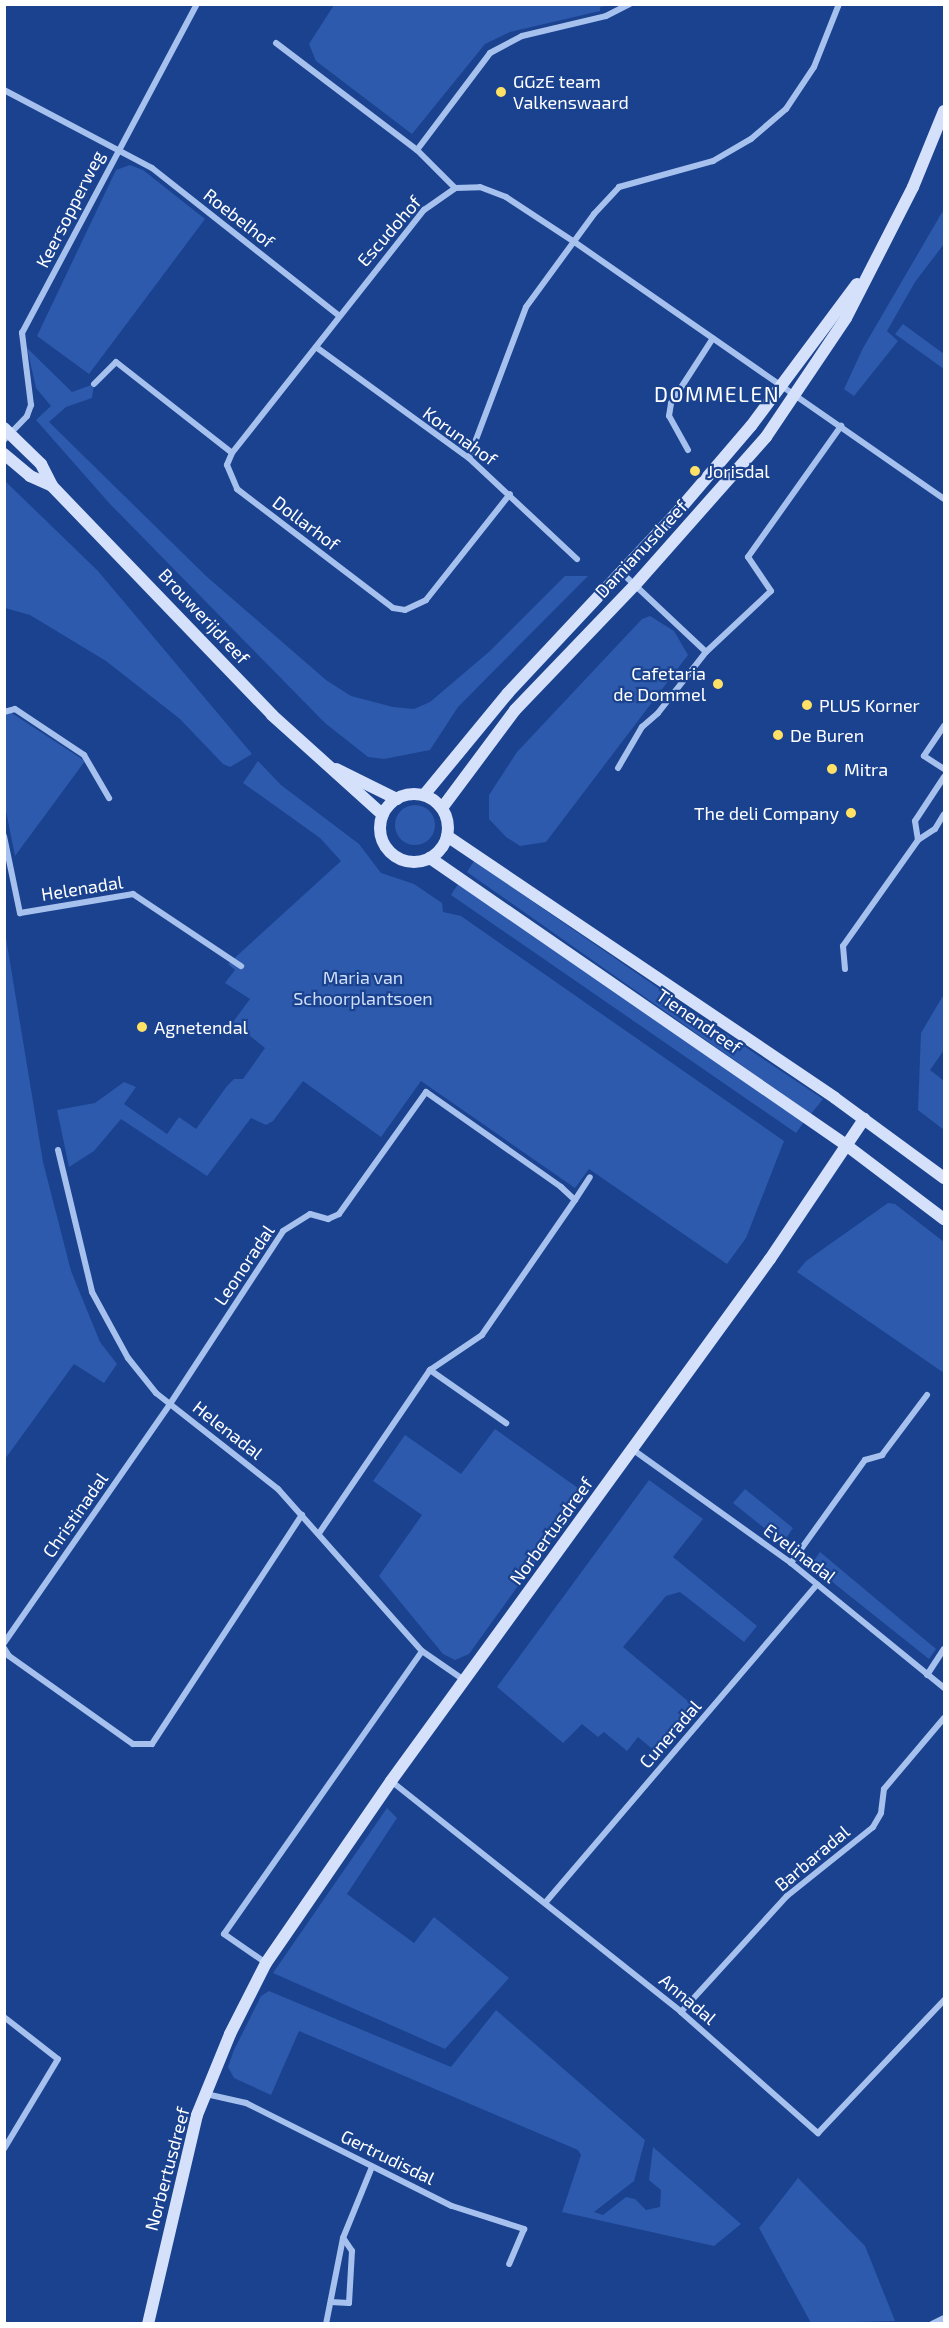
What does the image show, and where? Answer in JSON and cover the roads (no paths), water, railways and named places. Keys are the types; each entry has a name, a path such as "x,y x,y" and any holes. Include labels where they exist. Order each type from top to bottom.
{"street":[{"name":"Keersopperweg","path":"6,434 27,416 31,405 22,333 197,4"},
{"path":"417,150 490,53 522,36 606,16 630,4"},
{"path":"469,458 526,307 573,242 619,186 713,161 751,139 786,109 814,67 839,4"},
{"path":"276,43 417,150 455,188 480,187 506,197 796,394 945,499"},
{"name":"Roebelhof","path":"4,90 152,168 338,315"},
{"name":"Damianusdreef","path":"442,807 515,710 635,585 766,437 846,318 867,271 914,187 945,111"},
{"name":"Escudohof","path":"232,453 316,347 338,315 424,210 455,188"},
{"name":"Damianusdreef","path":"424,795 508,693 622,573 751,426 780,384 867,271"},
{"path":"688,450 669,416 671,403 713,338"},
{"name":"Korunahof","path":"316,347 469,458 578,559"},
{"path":"94,384 116,362 232,453"},
{"path":"618,768 642,727 658,713 706,652 771,591 747,558 841,426"},
{"name":"Brouwerijdreef","path":"6,434 41,464 52,486 272,715 383,815"},
{"name":"Brouwerijdreef","path":"4,453 30,476 52,486"},
{"name":"Dollarhof","path":"232,453 227,465 237,489 393,608 405,610 426,600 510,494"},
{"path":"622,573 706,652"},
{"path":"4,712 15,709 84,755 109,798"},
{"path":"945,726 924,756 945,769"},
{"name":"Brouwerijdreef","path":"332,767 397,799"},
{"path":"918,840 915,821 945,777"},
{"path":"424,795 442,807 447,836 429,858 410,861 391,853 381,835 383,815 397,799 424,795"},
{"path":"845,969 843,946 918,840 935,829 945,814"},
{"name":"Helenadal","path":"4,836 20,912 133,894 241,966"},
{"name":"Tienendreef","path":"447,836 864,1119 945,1178"},
{"name":"Tienendreef","path":"429,858 846,1145 945,1219"},
{"name":"Leonoradal","path":"170,1404 283,1232 310,1214 328,1220 339,1214 426,1092 561,1187 575,1200"},
{"name":"Norbertusdreef","path":"148,2324 189,2144 230,2034 266,1963 391,1780 770,1259 864,1119"},
{"name":"Helenadal","path":"58,1150 92,1292 128,1358 156,1393 278,1488 320,1532 362,1586 422,1651 465,1681"},
{"path":"320,1532 430,1370 482,1335 590,1177"},
{"path":"430,1370 506,1423"},
{"path":"791,1563 865,1460 882,1455 927,1395"},
{"name":"Christinadal","path":"4,1643 170,1404"},
{"name":"Evelinadal","path":"633,1449 791,1563 945,1688"},
{"path":"4,1648 9,1656 133,1743 152,1744 302,1515"},
{"name":"Cuneradal","path":"545,1903 817,1584"},
{"path":"927,1675 945,1649"},
{"path":"266,1963 224,1934 422,1651"},
{"name":"Barbaradal","path":"681,2012 787,1896 873,1827 881,1813 884,1789 945,1718"},
{"name":"Annadal","path":"391,1780 681,2012 818,2133 945,2000"},
{"path":"4,2017 58,2059 4,2149"},
{"name":"Gertrudisdal","path":"206,2094 246,2103 452,2206 524,2229 509,2264"},
{"path":"326,2324 343,2238 372,2167"},
{"path":"331,2302 349,2303 351,2251 343,2238"},
{"path":"932,2324 945,2318"}],"place":[{"name":"GGzE team Valkenswaard","path":"501,92"},
{"name":"Jorisdal","path":"695,471"},
{"name":"Cafetaria de Dommel","path":"718,684"},
{"name":"PLUS Korner","path":"807,705"},
{"name":"De Buren","path":"778,735"},
{"name":"Mitra","path":"832,769"},
{"name":"The deli Company","path":"851,813"},
{"name":"Agnetendal","path":"142,1027"}],"district":[{"name":"DOMMELEN","path":"717,394"}],"park label":[{"name":"Maria van Schoorplantsoen","path":"363,988"}]}
